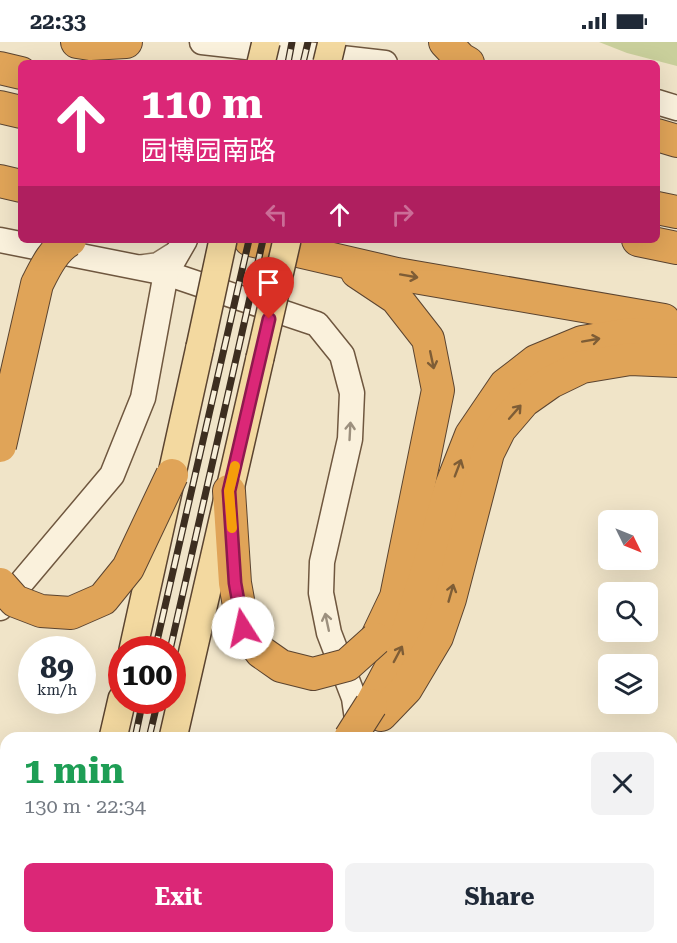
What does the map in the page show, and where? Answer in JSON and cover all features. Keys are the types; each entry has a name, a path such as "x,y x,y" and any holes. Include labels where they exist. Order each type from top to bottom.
{"highway":[{"path":"76,42 90,44 126,42"},
{"path":"445,42 463,60"},
{"path":"0,68 18,72"},
{"path":"0,107 18,111"},
{"path":"660,136 677,141"},
{"path":"0,181 18,185"},
{"path":"660,191 677,194"},
{"path":"660,209 677,212"},
{"path":"0,446 37,284 48,262 65,243"},
{"path":"263,243 397,274 677,322"},
{"path":"653,243 677,248"},
{"path":"229,491 235,583 243,628 261,652 281,666 313,674 347,665 375,639 396,597 438,390 428,339 396,298 338,260"},
{"path":"363,732 376,710 404,643 451,486 471,435 505,385 536,361 582,342 630,334 677,336"},
{"path":"356,732 376,710 406,689 436,637 450,599 488,453 500,429 524,401 551,382 582,367 630,359 677,361"},
{"path":"0,584 15,602 41,611 71,614 103,599 128,568 172,475"}],"main road":[{"path":"262,60 266,42"},
{"path":"328,60 332,42"},
{"path":"136,636 222,243"},
{"path":"174,732 286,243"},
{"path":"114,732 119,714"}],"street":[{"path":"202,42 359,60"},
{"path":"660,103 677,108"},
{"path":"660,151 677,154"},
{"path":"0,240 166,273 317,324 342,355 352,393 350,439 322,562 321,593 329,633 354,698 358,732"},
{"path":"0,608 112,475 143,398 166,273 182,243"}],"lane":[{"path":"116,263 155,258 179,243"}],"green space":[{"path":"599,42 677,42 677,66 660,60 627,53"}],"railway":[{"path":"289,60 292,42"},
{"path":"304,60 308,42"},
{"path":"158,636 248,243"},
{"path":"173,636 262,243"},
{"path":"136,732 140,714"},
{"path":"150,732 155,714"}],"slow traffic":[{"path":"232,528 229,491 235,466"}],"route":[{"path":"243,628 235,583 229,491 269,319"}]}
